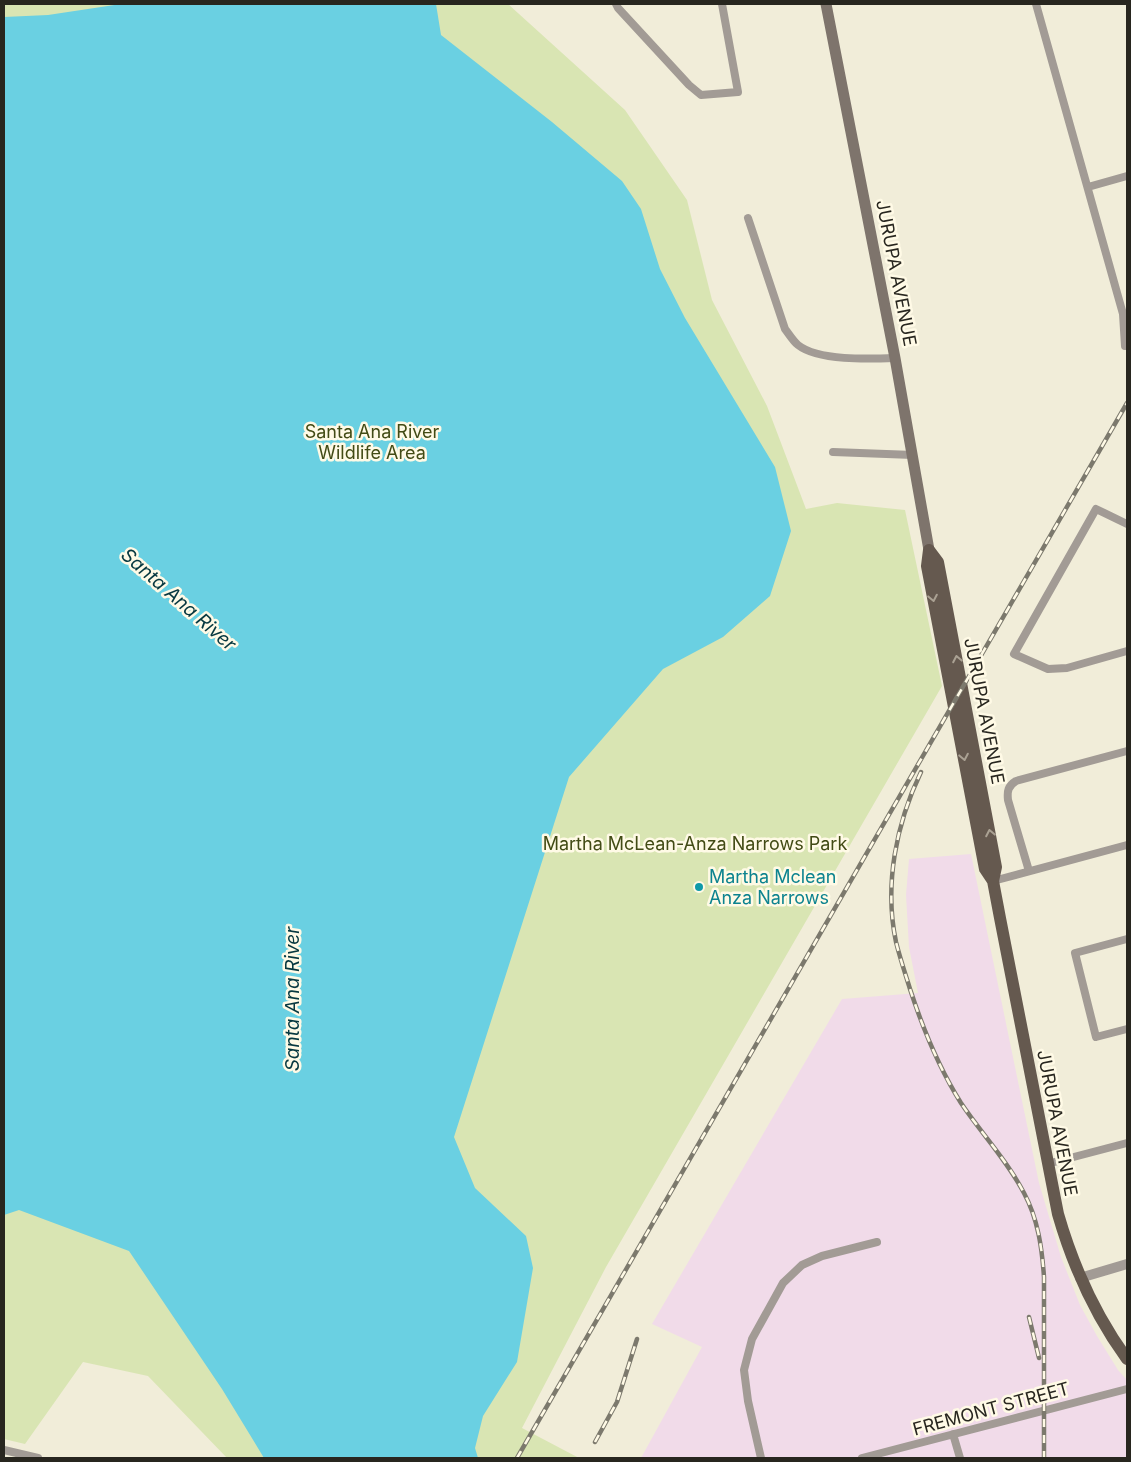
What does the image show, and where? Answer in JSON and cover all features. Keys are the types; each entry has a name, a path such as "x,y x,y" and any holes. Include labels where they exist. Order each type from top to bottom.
{"main road":[{"name":"JURUPA AVENUE","path":"826,4 895,358 929,550 938,562 996,867 993,881 1058,1214 1067,1246 1095,1310 1127,1359"}],"street":[{"path":"616,4 689,85 701,94 738,92 722,4"},
{"path":"1036,4 1123,314 1125,346"},
{"path":"1088,187 1127,176"},
{"path":"748,218 785,329 797,344 811,353 859,359 895,358"},
{"path":"833,452 912,455"},
{"path":"1127,524 1096,509 1014,654 1048,669 1067,668 1127,651"},
{"path":"1029,871 1008,800 1008,792 1012,783 1127,751"},
{"path":"993,881 1127,845"},
{"path":"1127,939 1075,953 1096,1036 1127,1028"},
{"path":"1047,1164 1127,1142"},
{"path":"761,1458 748,1401 744,1370 752,1339 783,1283 802,1265 822,1256 877,1242"},
{"path":"1080,1278 1127,1264"},
{"name":"FREMONT STREET","path":"862,1458 1127,1389"},
{"path":"954,1434 960,1458"},
{"path":"4,1450 38,1458"}],"shaded area":[{"path":"971,854 1039,1183 1061,1257 1080,1305 1118,1370 1127,1380 1127,1458 641,1458 702,1347 652,1324 842,999 918,993 909,947 906,895 909,859"}],"green space":[{"name":"Santa Ana River","path":"4,4 508,4 625,110 687,200 712,300 767,406 806,509 837,503 905,510 942,686 606,1267 522,1428 579,1458 227,1458 148,1376 83,1362 25,1444 4,1439"}],"water":[{"name":"Santa Ana River","path":"121,4 436,4 441,35 552,122 622,181 641,209 660,269 685,318 775,467 791,531 770,596 723,637 663,669 569,777 454,1137 475,1188 526,1236 533,1268 517,1362 483,1416 475,1448 478,1458 264,1458 222,1389 129,1251 19,1210 4,1215 4,17 48,15"}],"railway":[{"path":"517,1458 1127,403"},
{"path":"921,772 905,812 895,855 891,899 896,942 915,1004 939,1062 961,1103 1017,1181 1029,1203 1036,1223 1044,1277 1044,1458"},
{"path":"1029,1317 1039,1358"},
{"path":"595,1442 617,1402 637,1339"}],"place":[{"name":"Martha Mclean Anza Narrows","path":"699,887"}],"park label":[{"name":"Santa Ana River Wildlife Area","path":"372,442"},
{"name":"Martha McLean-Anza Narrows Park","path":"695,844"}]}
